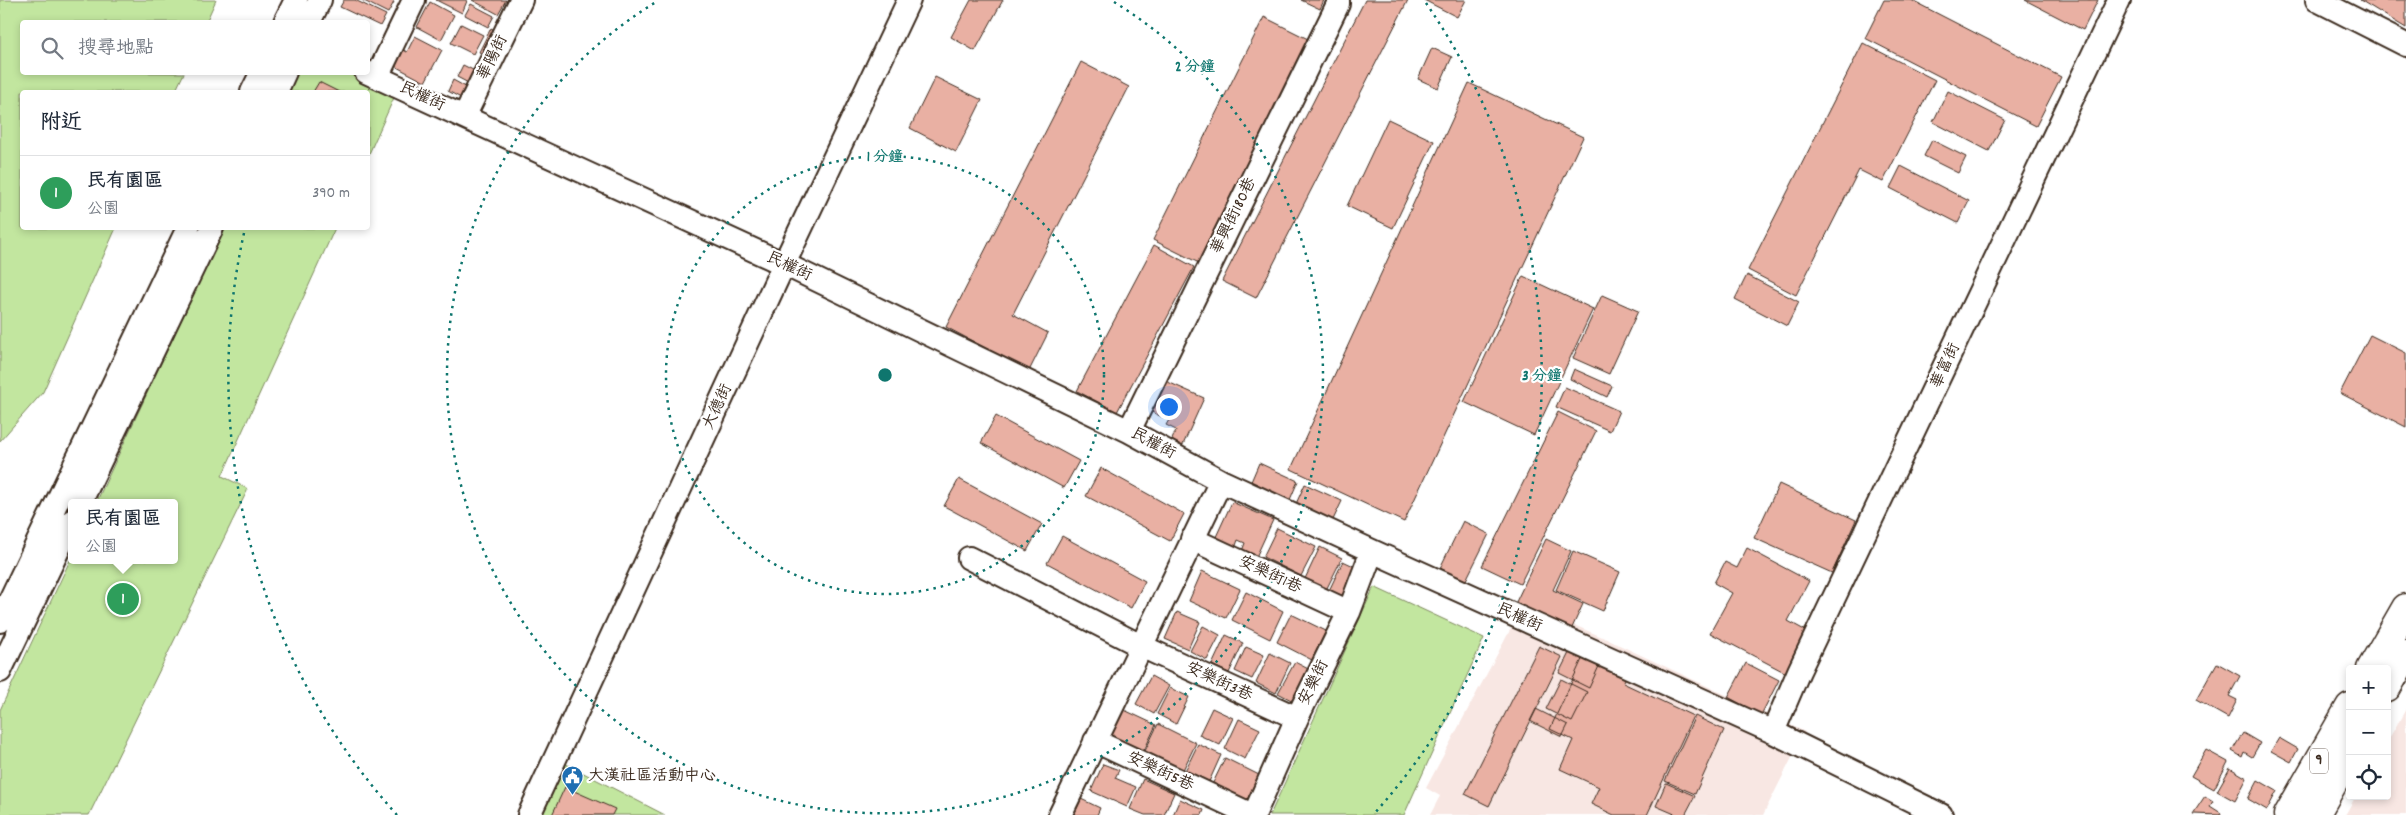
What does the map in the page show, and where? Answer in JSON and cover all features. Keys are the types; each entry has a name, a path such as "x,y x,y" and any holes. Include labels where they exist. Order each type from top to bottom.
{"main road":[{"path":"2373,665 2406,608"},
{"path":"2391,680 2406,654"},
{"name":"9","path":"2288,815 2348,710"},
{"name":"9","path":"2315,815 2349,755"}],"street":[{"path":"287,20 296,0"},
{"path":"310,20 320,0"},
{"path":"372,75 414,0"},
{"name":"華陽街","path":"464,117 521,0"},
{"name":"大德街","path":"529,815 784,264 909,0"},
{"name":"華興街180巷","path":"1129,431 1338,4 1338,0"},
{"name":"華富街","path":"1773,732 1799,671 2119,0"},
{"path":"2317,0 2406,45"},
{"path":"253,90 260,75"},
{"path":"277,90 284,75"},
{"name":"民權街","path":"372,75 784,264 1129,431 1221,481 1773,732 1941,815"},
{"path":"0,621 187,230"},
{"path":"82,499 211,230"},
{"path":"1060,815 1221,481"},
{"path":"0,671 68,529"},
{"name":"安樂街1巷","path":"1192,539 1349,612"},
{"name":"安樂街","path":"1253,815 1297,718 1349,612 1372,551"},
{"name":"安樂街3巷","path":"969,558 1141,646 1297,718"},
{"name":"安樂街5巷","path":"1095,741 1253,815"}],"shaded area":[{"path":"1524,604 1600,636 1805,732 1763,815 1430,815 1440,796 1426,788"},
{"path":"2406,709 2406,815 2345,815 2354,800 2391,800 2391,735"}],"green space":[{"path":"0,0 216,0 207,20 20,20 20,75 183,75 176,90 20,90 20,230 115,230 43,392 0,441"},
{"path":"296,75 355,75 397,91 370,152 370,90 288,90"},
{"path":"223,230 334,230 222,476 248,489 89,815 0,815 0,710 68,564 178,564 178,499 98,499"},
{"path":"1374,587 1484,638 1404,815 1270,815"},
{"path":"566,764 665,815 542,815"}],"building":[{"path":"344,0 355,0 386,15 380,26 340,7"},
{"path":"362,0 390,0 394,2 388,13"},
{"path":"436,0 465,0 467,1 462,13"},
{"path":"472,0 506,0 498,14"},
{"path":"971,0 1003,0 975,51 951,37"},
{"path":"1301,0 1324,0 1320,9"},
{"path":"1365,0 1408,0 1256,298 1222,281"},
{"path":"1424,0 1466,0 1457,17"},
{"path":"1884,0 1911,0 2061,77 2036,126 1865,38"},
{"path":"2025,0 2098,0 2083,30"},
{"path":"2360,0 2406,0 2406,28"},
{"path":"430,2 454,15 441,40 417,27"},
{"path":"471,4 494,16 488,27 465,15"},
{"path":"1264,17 1314,42 1203,265 1153,240"},
{"path":"461,24 483,35 473,54 451,43"},
{"path":"491,28 509,38 497,61 479,52"},
{"path":"415,36 442,50 425,82 389,63 398,47 407,52"},
{"path":"1863,43 1935,80 1883,182 1859,170 1796,295 1748,270"},
{"path":"1432,48 1452,57 1438,88 1418,79"},
{"path":"1081,62 1129,87 1013,314 1048,333 1029,371 946,327"},
{"path":"463,65 483,75 476,87 457,77"},
{"path":"935,77 982,100 956,152 910,128"},
{"path":"453,80 475,92 470,103 448,91"},
{"path":"319,82 335,90 314,90"},
{"path":"1469,83 1583,137 1404,522 1291,469"},
{"path":"1948,91 2005,120 1989,151 1933,122"},
{"path":"1388,119 1434,141 1393,228 1347,206"},
{"path":"1932,140 1966,157 1958,173 1924,156"},
{"path":"1901,166 1969,201 1958,223 1890,188"},
{"path":"1154,245 1194,267 1117,412 1077,391"},
{"path":"1747,275 1799,302 1787,326 1735,299"},
{"path":"1523,276 1593,309 1534,435 1464,402"},
{"path":"1602,295 1638,311 1609,374 1573,358"},
{"path":"2370,335 2406,353 2406,427 2340,393"},
{"path":"1574,369 1612,386 1607,397 1570,379"},
{"path":"1161,379 1204,398 1182,447 1171,442 1176,430 1166,425 1169,420 1147,410"},
{"path":"1565,387 1619,411 1610,431 1556,407"},
{"path":"1558,412 1596,431 1520,584 1482,566"},
{"path":"996,416 1079,461 1064,488 981,443"},
{"path":"1259,463 1298,481 1289,502 1250,484"},
{"path":"1101,468 1184,514 1170,541 1086,496"},
{"path":"959,479 1042,524 1027,551 944,506"},
{"path":"1305,484 1342,501 1332,522 1295,506"},
{"path":"1779,484 1856,520 1832,573 1754,538"},
{"path":"1232,502 1273,520 1256,557 1242,551 1245,543 1238,540 1235,548 1215,539"},
{"path":"1463,521 1489,534 1465,582 1440,568"},
{"path":"1277,528 1316,547 1301,576 1263,557"},
{"path":"1062,536 1145,581 1131,608 1047,563"},
{"path":"1546,539 1571,551 1553,590 1583,604 1571,630 1515,604"},
{"path":"1320,547 1342,558 1324,594 1303,583"},
{"path":"1747,548 1809,581 1788,621 1810,633 1788,674 1710,633 1732,593 1714,583 1725,562 1737,568"},
{"path":"1573,551 1620,572 1603,611 1556,590"},
{"path":"1343,561 1360,569 1340,604 1326,597"},
{"path":"1202,571 1240,589 1226,618 1189,601"},
{"path":"1246,592 1283,611 1270,639 1232,620"},
{"path":"1177,612 1200,622 1188,649 1165,639"},
{"path":"1291,614 1326,631 1312,660 1277,642"},
{"path":"1203,626 1220,635 1207,660 1190,651"},
{"path":"1226,635 1243,643 1229,673 1212,665"},
{"path":"1539,646 1562,657 1489,806 1465,794"},
{"path":"1246,647 1264,655 1252,679 1235,671"},
{"path":"1571,649 1600,664 1589,688 1559,673"},
{"path":"1270,653 1290,663 1276,693 1256,683"},
{"path":"1584,655 1627,675 1623,683 1693,716 1647,815 1614,815 1591,804 1599,787 1560,769 1573,740 1550,729"},
{"path":"1295,662 1312,671 1295,702 1278,693"},
{"path":"1746,663 1779,680 1761,715 1728,697"},
{"path":"2217,663 2240,676 2229,696 2237,700 2228,718 2196,700"},
{"path":"1151,676 1169,686 1154,714 1136,704"},
{"path":"1561,679 1587,692 1572,722 1546,709"},
{"path":"1170,688 1189,697 1176,724 1157,714"},
{"path":"1118,707 1156,725 1142,755 1104,736"},
{"path":"1212,708 1233,718 1220,745 1199,735"},
{"path":"1536,709 1568,725 1562,737 1530,721"},
{"path":"1695,716 1724,730 1695,794 1665,781"},
{"path":"1239,719 1260,729 1245,759 1225,749"},
{"path":"1158,724 1196,743 1182,772 1144,753"},
{"path":"2243,733 2260,743 2252,757 2244,752 2242,757 2232,751"},
{"path":"2279,738 2298,749 2291,762 2271,751"},
{"path":"1198,744 1221,755 1208,784 1184,773"},
{"path":"2206,750 2228,762 2214,789 2191,776"},
{"path":"1225,758 1259,775 1245,804 1211,787"},
{"path":"1103,764 1119,770 1115,778 1136,787 1127,807 1091,791"},
{"path":"2230,768 2247,778 2235,801 2217,791"},
{"path":"1143,779 1174,793 1164,815 1145,815 1130,809"},
{"path":"2258,780 2277,791 2267,810 2248,799"},
{"path":"1666,783 1695,796 1685,815 1677,815 1656,806"},
{"name":"大漢社區活動中心","path":"565,787 615,809 612,815 552,815"},
{"path":"2205,796 2213,801 2210,806 2221,813 2220,815 2193,814"},
{"path":"1081,799 1100,808 1097,815 1074,815"},
{"path":"1180,799 1204,810 1202,815 1173,815"}],"place":[{"name":"民有園區","path":"123,599"},
{"name":"大漢社區活動中心","path":"572,795"}]}
